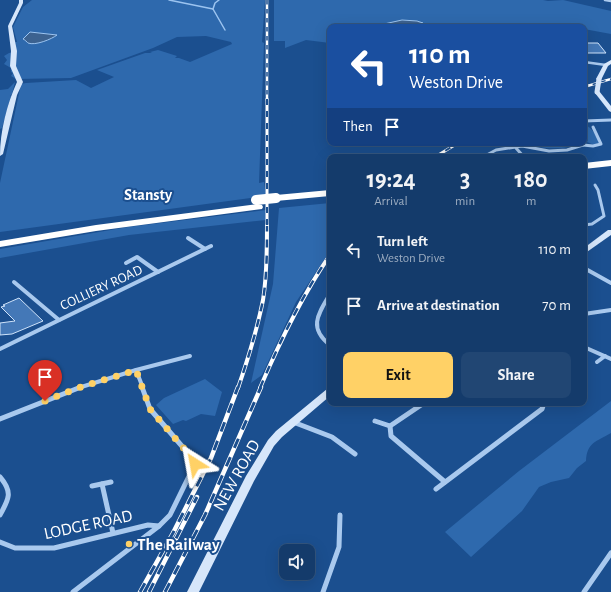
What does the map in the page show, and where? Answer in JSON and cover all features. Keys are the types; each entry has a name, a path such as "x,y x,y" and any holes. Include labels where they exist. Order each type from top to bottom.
{"highway":[{"path":"587,166 611,163"},
{"path":"587,172 611,169"},
{"path":"277,202 327,194"},
{"path":"0,237 102,220 277,202 327,199"},
{"path":"0,244 257,204"}],"street":[{"path":"0,154 14,95 20,82 13,66 14,51 10,26 21,0"},
{"path":"605,0 611,2"},
{"path":"587,62 609,64 599,79 597,92 611,110"},
{"path":"587,120 611,120"},
{"path":"593,127 601,144"},
{"path":"587,145 606,145"},
{"path":"528,146 549,151 567,150 578,146"},
{"path":"490,154 496,150 516,148 521,154"},
{"path":"587,225 592,224 604,216 598,190 595,185"},
{"path":"598,190 604,189"},
{"path":"587,250 611,232"},
{"path":"188,238 205,249"},
{"name":"COLLIERY ROAD","path":"0,349 211,246"},
{"path":"126,263 138,258 158,272"},
{"path":"587,270 611,283"},
{"path":"14,282 59,320"},
{"path":"327,300 316,323 316,330 319,336 327,343"},
{"path":"587,313 611,310"},
{"path":"587,348 611,359"},
{"path":"0,419 75,389 136,370 190,356"},
{"path":"597,362 605,356"},
{"path":"73,592 159,526 170,515 195,464 193,459 150,409 136,370"},
{"name":"NEW ROAD","path":"193,592 250,479 270,443 327,394"},
{"path":"390,426 420,406"},
{"path":"436,489 542,409 543,406"},
{"path":"375,421 390,426"},
{"path":"293,422 332,437 355,454"},
{"path":"390,426 392,436 396,441 445,482"},
{"path":"0,477 8,485 10,497 0,515"},
{"path":"92,486 111,482"},
{"path":"102,484 112,533"},
{"path":"323,592 339,547 340,515"},
{"name":"LODGE ROAD","path":"0,542 15,548 54,548 148,525 159,526"},
{"path":"585,591 611,553"}],"shaded area":[{"path":"32,0 265,0 262,42 264,43 259,183 264,182 266,196 0,232 0,183 21,84 76,80 91,88 114,77 97,70 145,53 152,53 150,52 158,50 177,56 175,58 190,62 232,44 231,42 206,36 177,37 153,48 71,78 16,79 11,76 13,73 11,72 11,68 4,64 7,60 4,56 9,53 16,52 15,42 17,42 13,27 23,7"},
{"path":"274,0 563,0 611,11 611,34 587,30 587,24 419,24 403,21 384,24 327,24 327,43 306,40 285,48 285,41 274,41"},
{"path":"402,20 423,23 412,24 384,24"},
{"path":"30,32 57,35 43,42 31,44 23,39"},
{"path":"15,82 2,128 0,129 0,90 8,89"},
{"path":"587,126 594,132 599,143 594,145 587,142"},
{"path":"536,146 572,146 565,148 543,148"},
{"path":"327,203 327,256 296,302 262,375 251,383 273,284 279,208"},
{"path":"266,210 266,220 129,235 0,258 0,249 128,227"},
{"path":"205,379 222,392 215,416 201,414 186,421 183,420 173,424 156,405 164,398"},
{"path":"611,401 611,433 590,446 586,461 577,468 569,478 551,482 539,487 522,511 471,557 445,532 519,471"}],"building":[{"path":"587,43 598,43 606,53 587,53"},
{"path":"19,298 43,321 12,334 0,335 0,323 15,321 1,307"}],"waterway":[{"path":"169,0 213,9"},
{"path":"213,9 215,3 219,0"},
{"path":"213,9 225,30"}],"railway":[{"path":"238,388 258,322 263,300 266,272 267,0"},
{"path":"587,86 611,79"},
{"path":"440,154 453,146"},
{"path":"260,388 275,353 292,320 327,259"},
{"path":"140,592 173,533 211,458 238,387"},
{"path":"165,592 205,515 261,387"},
{"path":"149,592 197,497"}],"place":[{"name":"The Railway","path":"129,544"}],"district":[{"name":"Stansty","path":"148,194"}],"route":[{"path":"45,401 75,389 136,370 150,409 193,459 195,464"}]}
